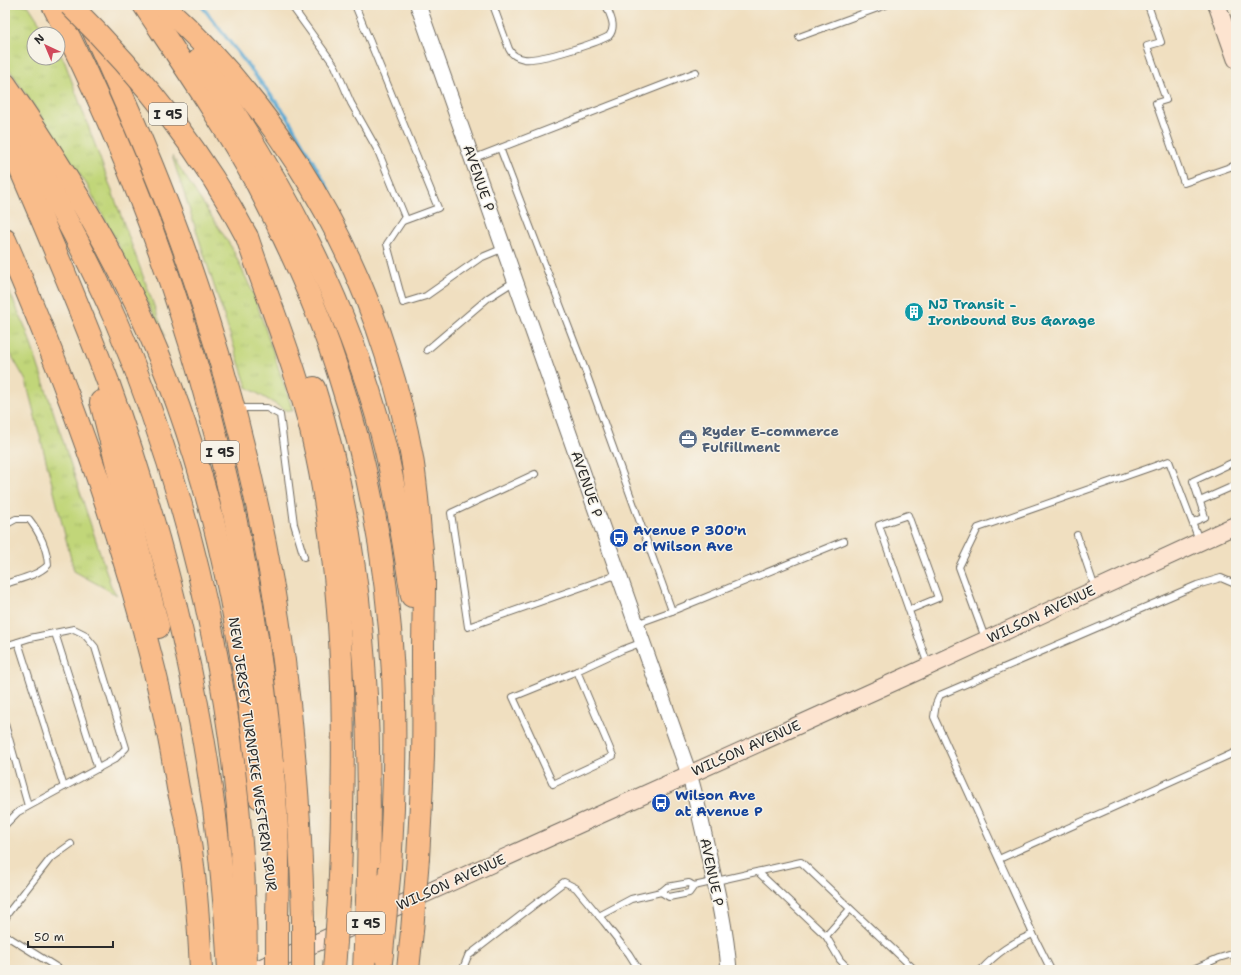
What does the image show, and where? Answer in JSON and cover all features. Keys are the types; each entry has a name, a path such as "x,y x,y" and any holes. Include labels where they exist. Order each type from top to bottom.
{"highway":[{"name":"I 95","path":"53,5 82,63 111,127 151,227 191,346 213,420 225,470 245,567 258,644 275,795 278,846 276,970"},
{"name":"I 95","path":"70,5 126,63 196,152 222,191 280,294 300,346 327,430 344,502 355,574 366,694 369,776 368,877 364,970"},
{"name":"I 95","path":"80,5 129,110 166,200 195,281 233,408 245,455 261,530 284,661 298,802 303,919 303,970"},
{"name":"I 95","path":"144,5 218,116 280,230 309,295 330,350 346,399 359,448 374,516 389,623 393,673 395,725 394,788 390,867 381,961"},
{"path":"162,5 204,45 238,82 270,123 312,187 339,236 367,300 388,359 402,408 412,458 422,547 424,581 423,758 418,858 408,970"},
{"path":"162,5 232,108 271,171 312,248 345,321 369,388 389,464 399,513 423,654"},
{"name":"NEW JERSEY TURNPIKE WESTERN SPUR","path":"5,84 77,196 115,262 148,331 186,425 212,516 243,663 256,758 266,864 277,925"},
{"name":"NEW JERSEY TURNPIKE WESTERN SPUR","path":"5,110 61,208 108,306 152,416 181,505 207,609 224,703 240,836 234,952 246,970"},
{"path":"5,132 34,200 49,260 58,271 99,359 126,436 154,527 175,607 194,695 208,776 234,952"},
{"name":"I 95","path":"247,237 287,350 304,404 317,457 329,529 337,598 342,697 343,793 339,900 334,970"},
{"path":"5,240 42,328 69,398 102,493 146,638 160,694 189,836 201,970"},
{"path":"58,271 98,395 163,646 178,721 189,792 191,853"}],"main road":[{"path":"1217,5 1236,59"},
{"name":"WILSON AVENUE","path":"256,970 986,640 1236,525"}],"street":[{"name":"AVENUE P","path":"418,5 689,774 715,882 724,927 729,970"}],"lane":[{"path":"291,5 335,66 351,103 378,151 405,217 387,244 403,303 426,296 480,258 504,248"},
{"path":"355,5 438,208 402,222"},
{"path":"493,5 509,49 516,57 524,59 548,56 609,36 614,28 606,5"},
{"path":"799,37 886,5"},
{"path":"1148,5 1160,42 1146,46 1166,100 1156,103 1184,183 1236,165"},
{"path":"472,159 696,72"},
{"path":"500,148 584,367 672,611"},
{"path":"427,350 492,295 515,281"},
{"path":"233,408 267,408 280,415 294,524 304,558"},
{"path":"986,640 959,568 978,528 1169,460 1200,541"},
{"path":"1193,522 1205,517 1193,481 1236,461"},
{"path":"535,474 451,513 468,628 619,574"},
{"path":"1200,501 1236,485"},
{"path":"909,610 938,598 908,515 879,525 928,666"},
{"path":"5,525 16,519 29,519 38,531 48,553 48,565 44,569 32,575 5,584"},
{"path":"1077,535 1096,589"},
{"path":"636,624 672,611 844,541"},
{"path":"1051,970 934,718 936,704 940,695 1197,585 1221,578 1236,585"},
{"path":"5,646 74,629 84,634 96,647 126,748 115,759 18,812 5,825"},
{"path":"55,633 98,769"},
{"path":"18,642 64,788"},
{"path":"577,671 613,756 552,784 513,696 577,671 643,642"},
{"path":"5,724 28,806"},
{"path":"999,859 1236,752"},
{"path":"5,920 8,912 50,859 71,844"},
{"path":"599,916 631,899 661,892 667,887 689,883 694,886 801,862 915,970"},
{"path":"758,872 826,936 840,960 850,970"},
{"path":"467,970 464,966 468,956 564,882 576,888 629,954 639,970"},
{"path":"661,892 669,897 679,896 689,893 694,886"},
{"path":"826,936 850,909"},
{"path":"981,970 1002,950 1016,941 1033,934"},
{"path":"5,935 61,970"},
{"path":"1192,970 1232,954 1236,961"}],"green space":[{"path":"5,5 28,5 42,26 26,26 26,66 66,65 165,336 87,185 5,63"},
{"path":"172,156 232,248 254,295 293,411 285,410 247,387"},
{"path":"5,282 26,329 111,586 117,595 74,571 26,381 5,344"}],"waterway":[{"path":"201,5 287,116 329,190"}],"place":[{"name":"NJ Transit - Ironbound Bus Garage","path":"914,312"},
{"name":"Ryder E-commerce Fulfillment","path":"688,439"},
{"name":"Avenue P 300'n of Wilson Ave","path":"619,538"},
{"name":"Wilson Ave at Avenue P","path":"661,803"}]}
